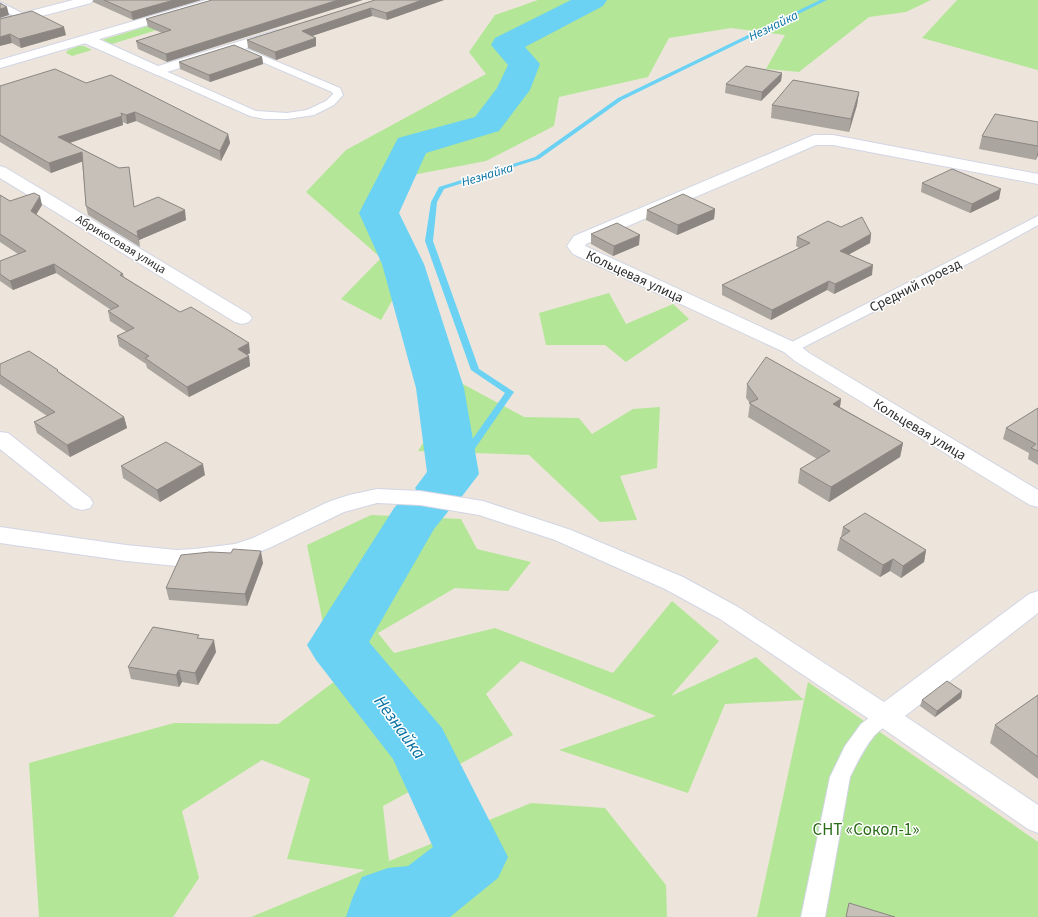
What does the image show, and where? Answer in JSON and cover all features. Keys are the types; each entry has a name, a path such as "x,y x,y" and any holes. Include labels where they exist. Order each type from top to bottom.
{"street":[{"path":"0,23 87,0"},
{"path":"0,64 219,0"},
{"path":"86,39 157,71 288,30"},
{"name":"Кольцевая улица","path":"1038,179 833,140 814,140 580,240 576,246 579,250 791,348 802,357 1038,500"},
{"name":"Абрикосовая улица","path":"0,171 242,318"},
{"path":"0,438 82,503"},
{"path":"0,535 126,553 177,558 238,551 261,543 336,507 357,500 377,496 420,498 483,508 563,535 681,587 729,612 885,716 1038,821"},
{"path":"885,716 1038,600"}],"lane":[{"path":"0,5 22,17"},
{"path":"157,71 254,114 280,116 305,113 325,106 338,95 336,90 235,47"},
{"name":"Средний проезд","path":"791,348 968,258 1038,220"},
{"path":"813,917 840,777 852,752 868,729 885,716"}],"green space":[{"path":"538,0 931,0 906,12 869,17 799,72 766,69 785,35 731,28 669,38 648,77 559,97 554,126 486,161 376,182 417,257 381,320 341,299 381,258 306,192 346,150 486,74 469,52 495,15"},
{"path":"957,0 1038,0 1038,70 922,38"},
{"path":"224,3 234,6 112,44 102,40"},
{"path":"79,46 84,46 92,50 72,56 66,53 68,50"},
{"path":"609,293 626,324 673,304 689,319 626,362 605,345 546,345 539,313"},
{"path":"461,383 524,417 579,418 592,434 633,409 660,407 657,468 620,476 637,520 600,522 529,455 418,451"},
{"path":"371,515 461,519 477,549 531,562 508,591 455,588 378,633 394,653 495,628 613,673 672,601 719,641 671,696 756,657 804,700 725,704 688,793 559,750 656,716 521,661 486,694 513,735 383,806 389,861 531,803 605,808 666,885 667,917 251,917 365,870 287,859 310,779 262,760 182,811 199,878 173,917 39,917 29,763 174,723 278,724 335,681 307,545"},
{"name":"СНТ «Сокол-1»","path":"808,682 1038,842 1038,917 757,917"}],"building":[{"path":"104,0 174,0 131,12"},
{"path":"212,0 338,0 166,54 136,41 171,30 146,19"},
{"path":"375,0 422,0 386,13 371,8 302,31 316,38 275,52 247,40"},
{"path":"0,3 7,7 0,9"},
{"path":"32,11 64,27 19,39 10,34 0,37 0,19"},
{"path":"234,45 262,57 209,75 179,62"},
{"path":"746,66 782,73 762,92 726,84"},
{"path":"55,69 86,83 111,75 228,134 220,151 135,112 126,115 121,113 122,116 58,137 119,168 129,167 134,207 158,197 185,210 137,231 138,237 86,206 82,152 49,163 0,135 0,86"},
{"path":"793,80 859,92 851,119 772,105"},
{"path":"995,114 1038,122 1038,146 982,136"},
{"path":"952,169 1001,189 972,204 922,183"},
{"path":"34,193 40,196 31,211 123,274 120,275 180,312 191,307 249,343 238,349 249,356 187,387 145,358 149,356 117,336 134,328 108,311 119,306 54,264 10,281 0,274 0,261 26,251 0,234 0,195 10,201"},
{"path":"683,194 715,209 678,225 647,210"},
{"path":"862,217 871,234 840,251 873,265 835,284 829,281 772,310 722,285 810,243 797,237 828,221 841,227"},
{"path":"617,223 640,235 614,246 591,234"},
{"path":"29,351 124,417 67,445 34,422 55,412 0,375 0,364"},
{"path":"766,357 841,399 833,404 903,443 831,487 800,469 830,451 749,403 758,399 747,384"},
{"path":"1038,408 1038,451 1031,448 1036,444 1006,428"},
{"path":"166,442 203,464 157,490 121,466"},
{"path":"865,513 926,550 903,566 893,559 883,565 840,538 850,531 843,527"},
{"path":"233,549 261,551 245,594 166,588 181,555 210,552 231,553"},
{"path":"153,627 199,635 197,638 214,640 195,673 179,670 176,675 128,667"},
{"path":"947,681 962,691 937,711 922,700"},
{"path":"1038,695 1038,757 995,725"},
{"path":"849,903 895,917 846,917"}],"waterway":[{"name":"Незнайка","path":"441,488 453,474 440,388 403,264 379,213 411,146 487,124 513,90 524,64 506,45 593,0"},
{"name":"Незнайка","path":"453,474 510,392 475,370 429,241 434,202 441,188 537,158 620,99 824,0"},
{"name":"Незнайка","path":"383,917 388,899 424,895 473,857 419,746 337,645 413,520 424,508"}]}
